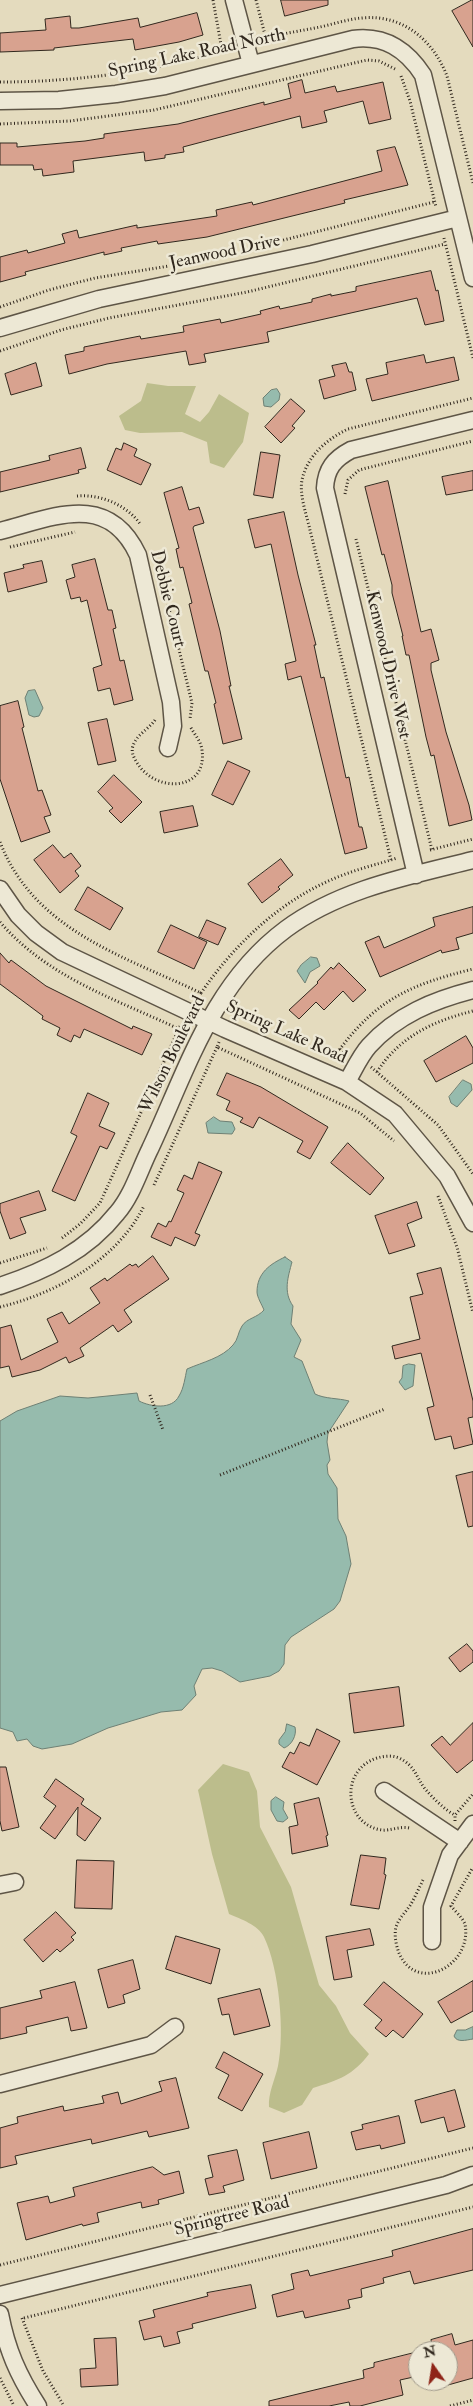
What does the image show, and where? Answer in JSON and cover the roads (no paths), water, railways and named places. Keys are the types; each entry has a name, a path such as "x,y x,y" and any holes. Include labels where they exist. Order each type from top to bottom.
{"street":[{"path":"234,0 251,64"},
{"name":"Spring Lake Road North","path":"0,101 59,100 116,94 165,86 366,37 391,43 400,48 414,61 422,75 458,218"},
{"path":"458,218 473,278"},
{"name":"Jeanwood Drive","path":"0,328 99,299 201,279 458,218"},
{"name":"Kenwood Drive West","path":"416,875 325,488 326,473 331,465 350,450 473,420"},
{"name":"Debbie Court","path":"0,531 75,513 90,514 107,519 117,525 130,538 138,555 171,702 173,726 168,748"},
{"name":"Wilson Boulevard","path":"0,1286 25,1277 73,1254 105,1227 119,1211 158,1132 208,1020 246,966 286,930 332,902 362,890 473,860"},
{"name":"Spring Lake Road","path":"0,889 24,921 62,952 225,1029 347,1082 395,1114 447,1176 473,1223"},
{"path":"347,1082 369,1046 382,1034 411,1013 435,1000 473,990"},
{"path":"384,1791 460,1842"},
{"path":"432,1942 432,1907 450,1855 473,1824"},
{"path":"0,2084 150,2045 175,2027"},
{"name":"Springtree Road","path":"0,2295 446,2185 473,2175"},
{"path":"1,2319 7,2347 21,2380 38,2406"}]}
